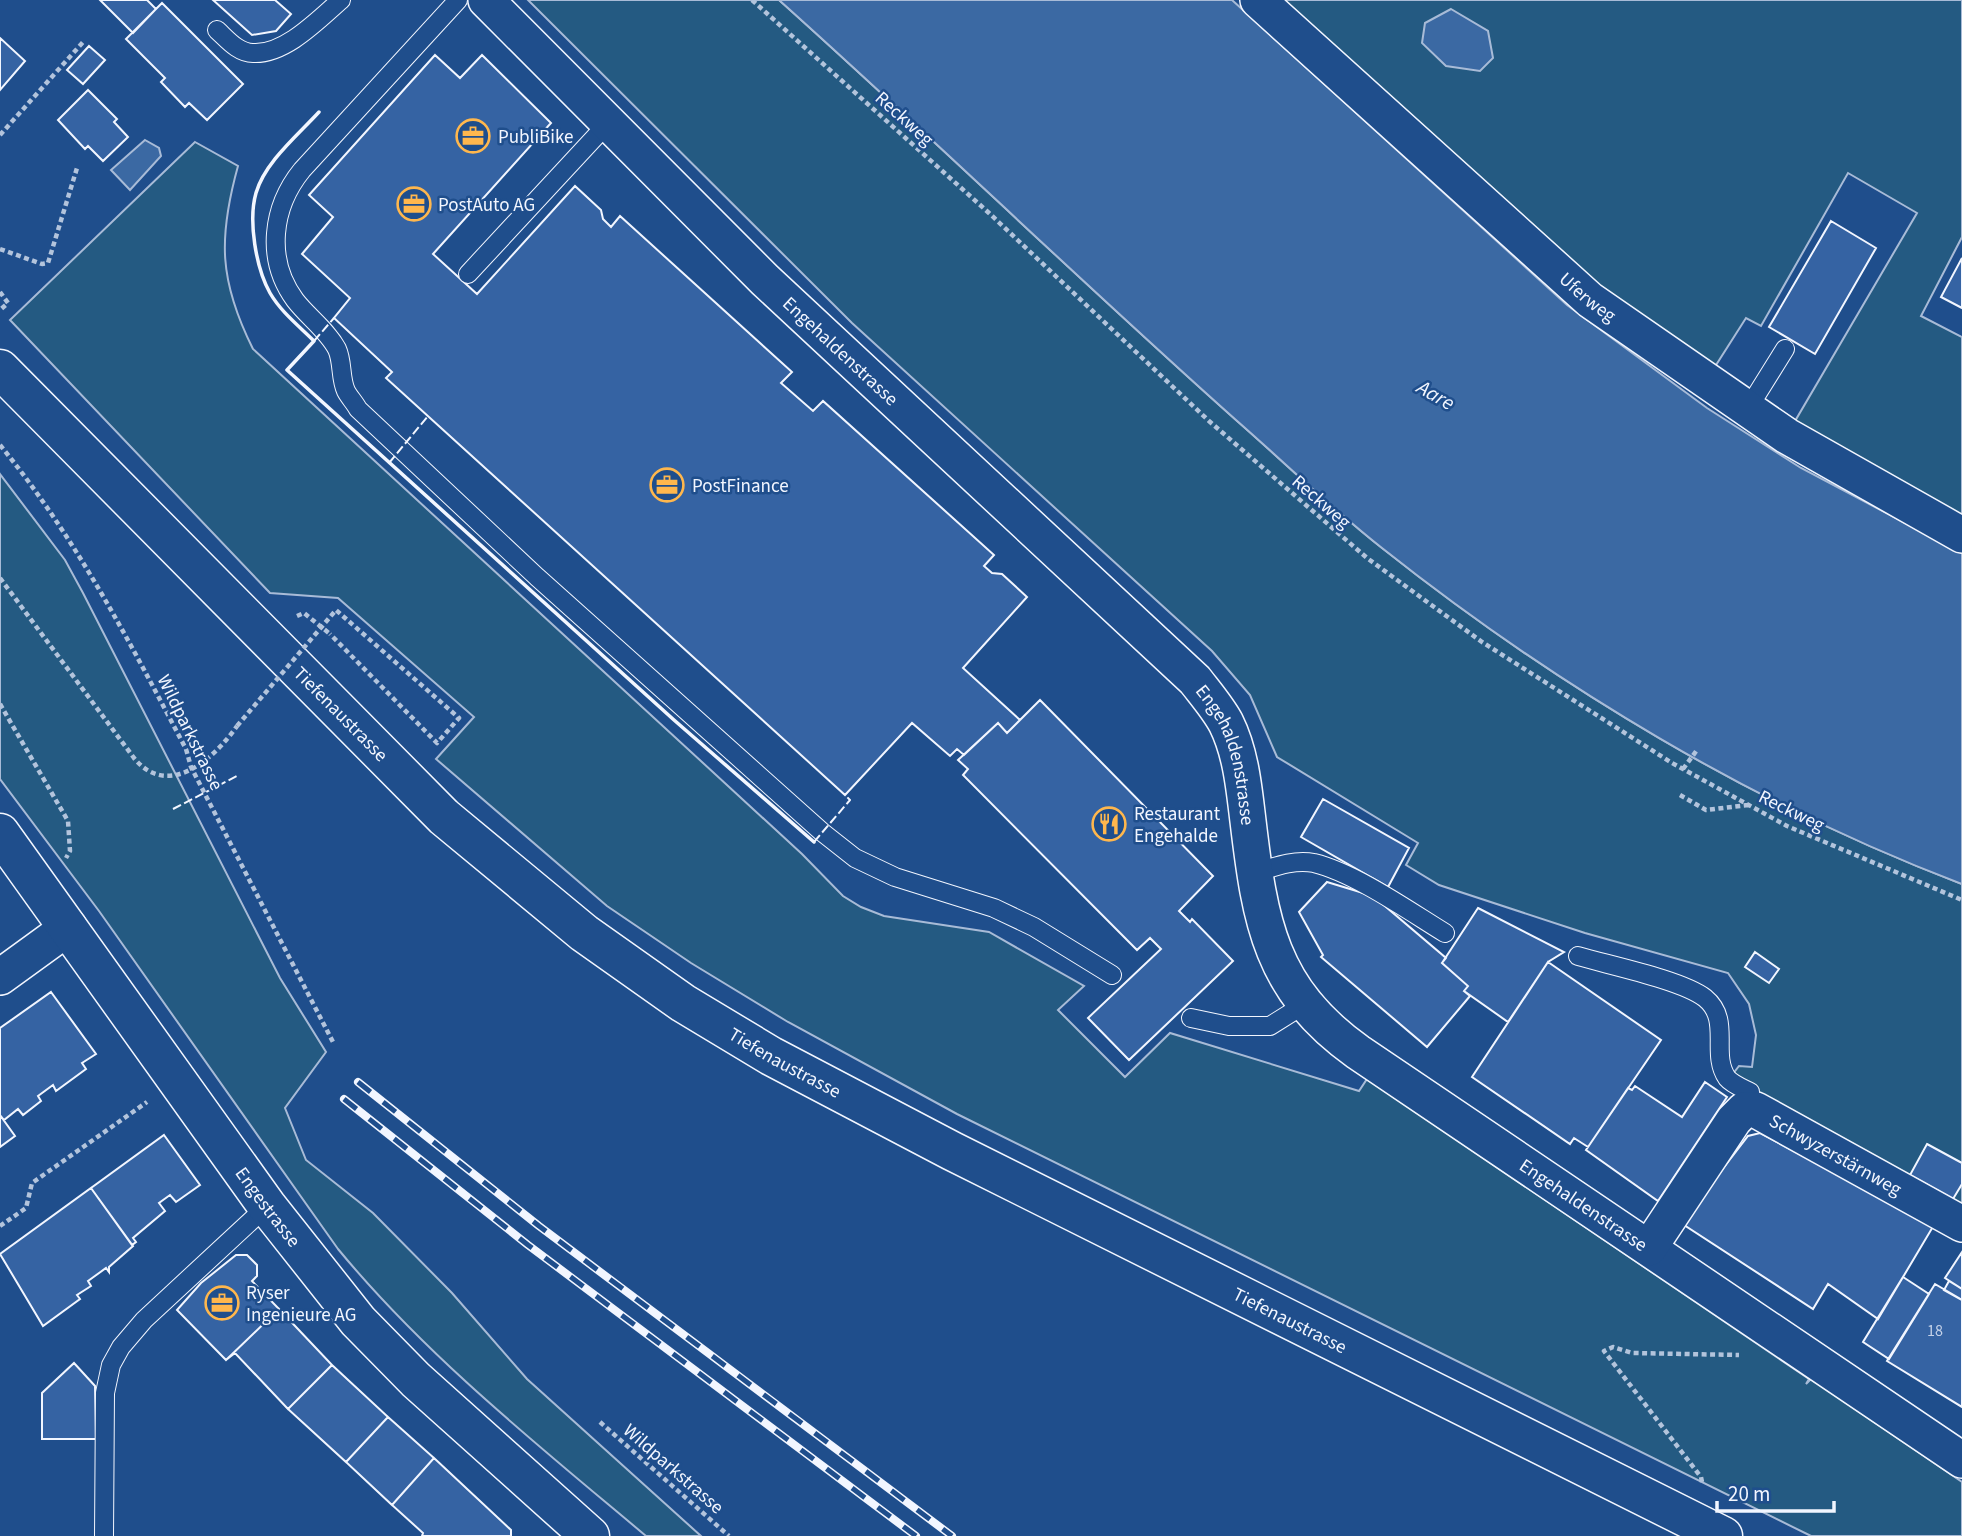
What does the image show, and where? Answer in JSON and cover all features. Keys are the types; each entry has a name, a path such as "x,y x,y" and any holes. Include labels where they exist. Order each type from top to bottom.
{"main road":[{"name":"Tiefenaustrasse","path":"0,369 444,817 563,917 683,1003 771,1056 952,1151 1723,1536"},
{"name":"Engestrasse","path":"0,833 267,1206 386,1352 590,1536"}],"street":[{"name":"Engehaldenstrasse","path":"486,0 765,280 1195,680 1226,722 1242,774 1259,905 1273,951 1285,976 1305,1004 1339,1038 1962,1460"},
{"name":"Uferweg","path":"1258,0 1590,300 1747,410 1878,490 1962,535"},
{"path":"0,977 69,927"},
{"name":"Schwyzerstärnweg","path":"1649,1248 1734,1120 1744,1110 1751,1110 1962,1224"}],"lane":[{"path":"217,30 245,51 264,52 298,34 341,0"},
{"path":"458,0 302,170 287,188 277,214 274,242 293,298 339,352 346,391 358,409 537,577 822,832 855,858 895,877 994,908 1034,927 1112,975"},
{"path":"468,274 609,122"},
{"path":"1747,410 1785,349"},
{"path":"1255,873 1288,863 1314,863 1377,891 1445,933"},
{"path":"1578,956 1675,985 1705,998 1721,1021 1722,1067 1729,1080 1750,1092 1751,1110"},
{"path":"1191,1018 1229,1026 1270,1026 1305,1004"},
{"path":"104,1536 105,1392 111,1365 121,1347 144,1320 267,1206"}],"path":[{"name":"Reckweg","path":"752,0 989,213 1209,421 1367,558 1482,642 1584,709 1684,769 1787,826 1962,900"},
{"path":"0,135 84,41"},
{"path":"0,248 42,264 48,263 77,168"},
{"path":"0,292 8,303 0,310"},
{"name":"Wildparkstrasse","path":"0,445 70,539 113,610 334,1044"},
{"path":"0,578 142,767 151,775 166,778 220,750 237,726 337,610 459,718 437,743 330,634"},
{"path":"0,704 68,821 70,851 64,863"},
{"path":"1684,769 1697,750"},
{"path":"1680,795 1706,810 1749,805"},
{"path":"0,1226 26,1208 32,1183 156,1096"},
{"path":"1701,1477 1604,1351 1612,1347 1632,1353 1747,1357"},
{"name":"Wildparkstrasse","path":"600,1422 729,1536"}],"shaded area":[{"path":"528,0 779,0 1308,485 1363,533 1448,599 1517,648 1659,738 1808,818 1884,853 1962,884 1962,1224 1729,1079 1739,1066 1752,1067 1756,1035 1749,1004 1728,973 1585,933 1439,885 1406,865 1418,843 1277,757 1250,695 1212,651 852,323"},
{"path":"1270,0 1962,0 1962,237 1921,316 1962,337 1962,525 1791,428 1917,213 1848,173 1761,326 1746,318 1709,376 1597,294"},
{"path":"195,142 238,166 227,215 225,259 234,302 253,349 802,854 843,896 884,916 989,932 1084,986 1058,1010 1125,1077 1170,1033 1359,1091 1367,1079 1809,1379 1806,1384 1811,1379 1962,1482 1962,1536 1811,1536 957,1114 788,1022 691,963 607,906 436,759 474,717 338,598 270,593 10,320"},
{"path":"0,474 65,560 280,978 326,1052 285,1108 306,1160 373,1213 452,1293 527,1379 701,1536 646,1536 446,1364 372,1289 338,1249 99,911 0,779"}],"water":[{"name":"Aare","path":"779,0 1232,0 1567,305 1707,408 1801,468 1962,553 1962,884 1884,853 1808,818 1659,738 1517,648 1448,599 1363,533 1308,485"},
{"path":"1451,9 1488,31 1493,58 1480,71 1446,66 1422,43 1425,23"},
{"path":"145,140 159,148 161,156 130,190 111,170"}],"building":[{"path":"100,0 147,0 156,9 133,33"},
{"path":"213,0 275,0 291,14 276,31 252,35"},
{"path":"162,3 243,84 207,120 189,103 185,107 161,82 165,78 126,39"},
{"path":"0,38 25,61 0,90"},
{"path":"89,46 105,60 83,84 67,70"},
{"path":"435,55 460,78 482,55 551,123 433,254 477,294 575,186 601,210 603,219 611,227 620,216 792,372 781,383 813,411 823,401 994,555 984,566 992,573 1002,574 1027,597 963,668 1020,720 1007,733 998,723 964,755 957,749 950,756 912,723 845,795 386,378 392,372 334,318 350,298 302,254 333,217 309,195"},
{"path":"88,90 117,119 114,122 128,137 103,161 88,146 85,149 58,120"},
{"path":"1831,221 1876,248 1815,354 1769,327"},
{"path":"1962,258 1962,308 1941,297"},
{"path":"1040,700 1213,876 1179,911 1190,922 1192,919 1233,961 1129,1060 1088,1018 1161,949 1150,938 1137,950 963,775 968,769 958,760 998,723 1007,733"},
{"path":"1323,799 1409,848 1388,887 1301,837"},
{"path":"1327,882 1373,896 1446,958 1442,963 1468,986 1464,991 1470,996 1427,1047 1321,957 1323,955 1299,912"},
{"path":"1478,908 1564,952 1548,962 1508,1022 1464,991 1468,986 1442,963"},
{"path":"1755,952 1779,969 1769,983 1745,967"},
{"path":"1548,962 1661,1040 1588,1147 1574,1138 1570,1144 1472,1077"},
{"path":"51,992 96,1054 82,1063 86,1069 56,1091 53,1085 38,1096 41,1101 23,1115 18,1109 4,1120 0,1115 0,1028"},
{"path":"1705,1082 1727,1097 1658,1201 1586,1150 1628,1088 1632,1090 1635,1086 1682,1117"},
{"path":"0,1115 15,1136 0,1147"},
{"path":"1760,1133 1934,1225 1878,1319 1828,1284 1813,1309 1681,1223 1748,1136"},
{"path":"164,1135 200,1185 176,1202 170,1195 159,1203 165,1211 133,1238 136,1242 132,1245 91,1188"},
{"path":"1927,1144 1962,1163 1962,1184 1953,1199 1910,1175"},
{"path":"91,1188 133,1246 109,1267 109,1272 106,1268 88,1281 91,1286 77,1295 80,1299 43,1326 0,1254"},
{"path":"1962,1252 1962,1289 1945,1278"},
{"path":"236,1255 247,1255 257,1265 257,1276 252,1281 279,1309 226,1360 177,1310 201,1283"},
{"path":"1903,1277 1929,1294 1889,1359 1863,1342"},
{"path":"1949,1281 1962,1289 1962,1300 1944,1290"},
{"path":"1935,1284 1962,1300 1962,1407 1887,1361"},
{"path":"279,1309 332,1365 288,1409 235,1353 226,1360"},
{"path":"74,1363 95,1386 96,1439 42,1439 42,1393"},
{"path":"332,1365 388,1417 346,1462 288,1409"},
{"path":"388,1417 434,1458 392,1505 346,1462"},
{"path":"434,1458 511,1530 511,1536 422,1536 423,1533 392,1505"}],"railway":[{"path":"358,1082 539,1226 952,1536"},
{"path":"344,1099 528,1245 916,1536"}],"fence":[{"path":"314,341 334,318"},
{"path":"389,463 428,416"},
{"path":"173,809 237,776"},
{"path":"814,842 850,800 845,795"}],"wall":[{"path":"319,112 267,170 260,182 254,204 253,230 265,283 279,306 314,341 287,370 674,720 814,842"}],"place":[{"name":"PubliBike","path":"473,136"},
{"name":"PostAuto AG","path":"414,204"},
{"name":"PostFinance","path":"667,485"},
{"name":"Restaurant Engehalde","path":"1109,824"},
{"name":"Ryser Ingenieure AG","path":"222,1303"}]}
